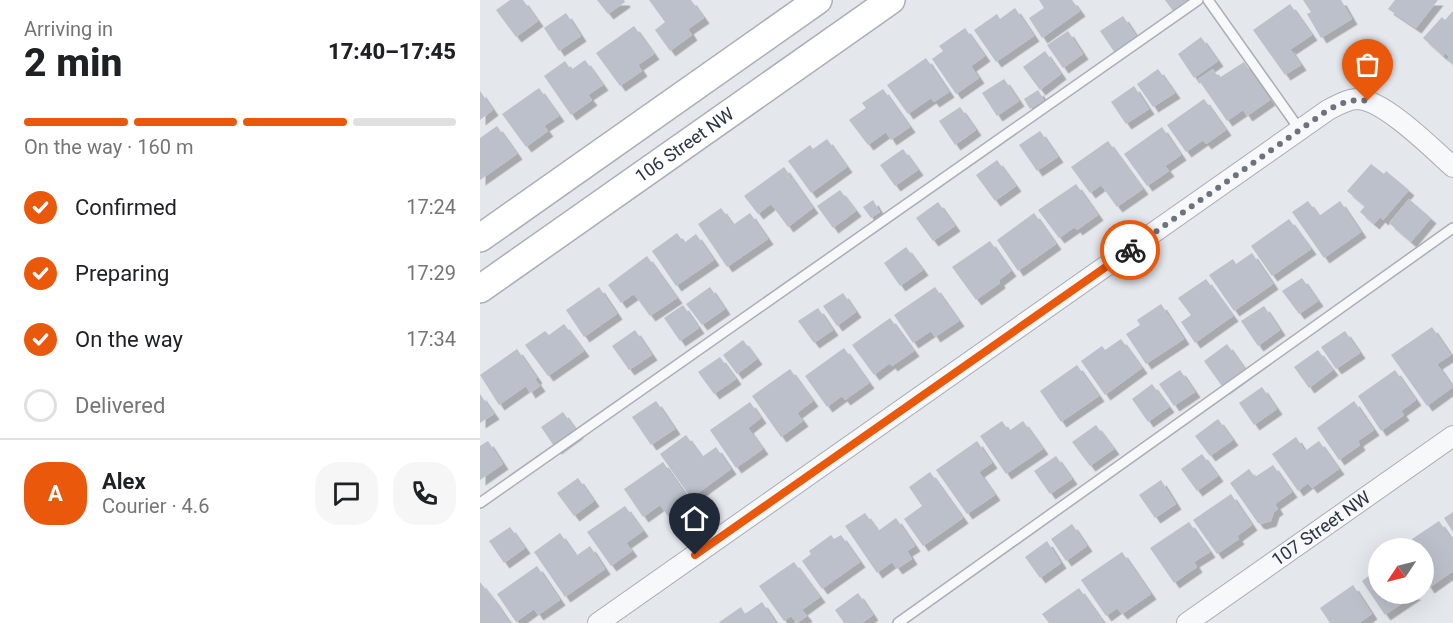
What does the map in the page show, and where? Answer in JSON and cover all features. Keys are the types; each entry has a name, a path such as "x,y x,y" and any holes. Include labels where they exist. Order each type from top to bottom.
{"street":[{"path":"480,238 818,0"},
{"name":"106 Street NW","path":"480,289 891,0"},
{"path":"598,623 1339,104 1358,99 1384,109 1453,167"},
{"name":"107 Street NW","path":"1187,623 1453,436"}],"lane":[{"path":"480,503 1198,0"},
{"path":"1208,0 1300,130"},
{"path":"898,623 1453,228"}],"building":[{"path":"510,0 523,0 538,21 516,37 496,10"},
{"path":"597,0 624,0 625,2 608,14"},
{"path":"649,0 691,0 704,18 688,29 692,35 670,51 655,30 665,22"},
{"path":"1039,0 1072,0 1080,11 1042,38 1029,18 1044,8"},
{"path":"1165,0 1188,0 1173,11"},
{"path":"1303,0 1341,0 1352,19 1321,38 1307,14 1311,12"},
{"path":"1395,0 1438,0 1416,28 1388,9"},
{"path":"1290,4 1312,35 1291,49 1288,46 1301,65 1285,75 1253,30"},
{"path":"1015,8 1034,36 996,62 974,30 997,14 1000,19"},
{"path":"1453,11 1453,65 1447,60 1449,57 1445,53 1443,56 1423,38 1442,17 1445,20"},
{"path":"566,13 581,36 559,51 544,28"},
{"path":"1123,16 1137,37 1115,53 1100,31"},
{"path":"634,26 654,54 638,65 642,71 620,86 596,53"},
{"path":"965,28 985,56 971,66 979,78 956,94 932,59 943,51 939,46"},
{"path":"1068,31 1083,54 1063,68 1047,45"},
{"path":"1201,37 1218,61 1194,78 1178,54"},
{"path":"1045,51 1061,74 1040,90 1023,67"},
{"path":"926,58 949,92 934,102 931,98 908,114 887,85"},
{"path":"585,60 603,85 588,95 592,100 571,115 544,76 565,61 571,70"},
{"path":"1244,62 1270,100 1247,116 1243,110 1227,121 1198,79 1213,69 1219,78"},
{"path":"1158,69 1175,93 1153,107 1137,84"},
{"path":"1004,79 1019,101 997,116 982,93"},
{"path":"1134,86 1149,109 1126,124 1111,102"},
{"path":"539,88 559,116 544,126 548,131 526,147 502,114"},
{"path":"883,89 910,127 891,140 886,132 868,145 849,120 866,108 862,103"},
{"path":"1038,90 1044,100 1030,109 1024,99"},
{"path":"480,91 493,110 480,120"},
{"path":"1204,99 1226,130 1206,144 1203,140 1186,152 1167,125"},
{"path":"960,107 976,130 955,145 939,121"},
{"path":"497,126 517,154 480,180 480,138"},
{"path":"1162,127 1181,155 1165,166 1169,171 1147,186 1124,154"},
{"path":"1040,131 1058,157 1037,171 1019,145"},
{"path":"827,139 847,167 811,193 788,161 810,145 813,149"},
{"path":"1108,141 1143,189 1117,207 1101,185 1090,193 1071,167"},
{"path":"903,149 918,170 895,186 880,165"},
{"path":"997,160 1016,186 995,201 976,175"},
{"path":"1371,164 1384,174 1386,171 1409,190 1383,220 1380,217 1374,224 1360,212 1365,206 1347,191"},
{"path":"784,167 813,208 788,227 771,204 758,214 744,196"},
{"path":"1076,184 1098,215 1077,230 1075,227 1059,238 1038,210"},
{"path":"840,190 856,211 833,228 817,206"},
{"path":"1409,199 1431,218 1411,242 1389,223"},
{"path":"873,200 880,212 871,218 863,207"},
{"path":"1308,201 1319,216 1340,201 1361,232 1324,258 1292,212"},
{"path":"938,202 955,226 933,241 916,218"},
{"path":"721,208 733,225 750,213 768,239 727,267 698,224"},
{"path":"1034,213 1056,244 1018,271 997,240"},
{"path":"1289,219 1311,249 1272,276 1251,246"},
{"path":"677,233 684,243 696,234 714,260 676,286 652,251"},
{"path":"990,241 1011,271 999,280 1000,283 976,300 952,267"},
{"path":"906,247 923,270 900,286 884,263"},
{"path":"1252,253 1273,284 1234,311 1209,275 1233,259 1236,264"},
{"path":"647,256 677,298 650,316 634,294 621,303 608,285"},
{"path":"1302,278 1318,301 1299,314 1282,291"},
{"path":"1206,279 1233,316 1195,343 1181,322 1191,315 1178,298"},
{"path":"599,287 617,314 584,337 566,310"},
{"path":"710,287 725,309 702,325 686,304"},
{"path":"935,287 959,321 935,337 931,331 913,343 894,315"},
{"path":"843,293 856,312 837,326 823,306"},
{"path":"1161,304 1184,339 1146,364 1126,334 1140,325 1137,320"},
{"path":"683,305 699,328 680,341 664,318"},
{"path":"1264,306 1280,330 1258,346 1241,321"},
{"path":"818,308 833,330 814,343 798,321"},
{"path":"890,318 914,351 892,366 890,363 874,375 852,345"},
{"path":"564,324 584,351 548,376 525,345 545,331 549,335"},
{"path":"1432,327 1451,355 1437,364 1453,387 1427,406 1391,355"},
{"path":"635,330 652,355 629,370 612,346"},
{"path":"1345,331 1360,353 1336,369 1321,347"},
{"path":"1121,339 1142,368 1105,395 1081,361 1102,346 1105,350"},
{"path":"743,340 757,359 737,374 723,355"},
{"path":"1227,344 1247,372 1224,389 1204,361"},
{"path":"844,348 869,383 845,400 842,396 827,407 805,376"},
{"path":"517,349 540,386 530,393 526,386 499,405 480,375"},
{"path":"1318,350 1333,370 1309,388 1294,367"},
{"path":"720,357 736,379 714,394 698,372"},
{"path":"1077,365 1099,396 1061,422 1040,391"},
{"path":"790,369 813,401 797,413 803,421 781,437 752,396"},
{"path":"1180,370 1195,392 1174,406 1159,384"},
{"path":"1395,370 1416,400 1401,411 1404,415 1381,431 1358,396"},
{"path":"1152,384 1169,407 1148,422 1132,399"},
{"path":"1262,387 1277,409 1254,425 1239,403"},
{"path":"480,394 494,414 480,423"},
{"path":"656,401 675,429 651,445 632,417"},
{"path":"1354,401 1374,430 1358,441 1360,445 1339,460 1317,428"},
{"path":"750,402 761,418 748,428 763,449 736,468 710,430"},
{"path":"563,412 578,433 556,449 541,427"},
{"path":"1218,419 1233,440 1210,456 1195,436"},
{"path":"1002,421 1009,431 1023,421 1043,449 1006,474 980,436"},
{"path":"1096,425 1114,449 1090,466 1072,442"},
{"path":"686,435 702,457 716,447 731,469 691,498 660,454"},
{"path":"1296,437 1305,451 1319,441 1339,469 1312,488 1308,483 1298,491 1272,454"},
{"path":"488,441 503,464 480,480 480,446"},
{"path":"977,441 992,463 979,472 995,495 967,514 936,470"},
{"path":"1202,454 1218,476 1197,491 1181,469"},
{"path":"1056,456 1072,479 1050,494 1034,471"},
{"path":"663,462 695,508 673,523 660,505 643,517 624,489"},
{"path":"1273,465 1292,492 1275,504 1278,509 1274,512 1271,521 1261,524 1230,483 1249,469 1255,477"},
{"path":"930,472 963,518 923,546 904,519 922,506 909,487"},
{"path":"578,478 594,501 574,516 557,493"},
{"path":"1161,480 1176,504 1155,518 1139,495"},
{"path":"1231,494 1252,525 1237,536 1239,539 1217,554 1193,520"},
{"path":"625,506 643,531 626,543 632,551 611,566 587,532"},
{"path":"1453,512 1453,532 1444,518"},
{"path":"865,513 878,531 896,518 915,546 907,551 912,559 897,569 892,562 877,573 845,526"},
{"path":"1439,521 1453,541 1453,571 1434,584 1434,538 1414,538"},
{"path":"1189,522 1210,552 1194,562 1197,567 1174,583 1150,548"},
{"path":"1072,524 1087,546 1066,561 1051,539"},
{"path":"510,527 525,548 504,563 489,541"},
{"path":"560,533 576,556 590,546 605,569 565,597 534,552"},
{"path":"831,535 834,539 841,535 860,562 822,589 802,561 811,554 809,551"},
{"path":"1047,541 1061,563 1040,578 1025,557"},
{"path":"1122,552 1151,594 1122,614 1117,608 1106,616 1081,580"},
{"path":"794,562 820,597 802,610 807,616 797,623 791,616 784,621 759,586"},
{"path":"537,566 560,600 538,615 534,609 516,622 497,594"},
{"path":"1368,576 1368,590 1362,581"},
{"path":"480,582 494,600 510,623 480,623"},
{"path":"1353,585 1372,614 1359,623 1330,623 1320,608"},
{"path":"1079,588 1104,623 1049,623 1042,614"},
{"path":"858,593 873,615 862,623 844,623 835,610"},
{"path":"762,602 776,623 718,623 741,607 745,614"},
{"path":"1378,604 1401,604 1385,615"}],"way so far":[{"path":"1130,250 1328,110 1349,100 1368,101"}],"route":[{"path":"695,555 1130,250"}]}
